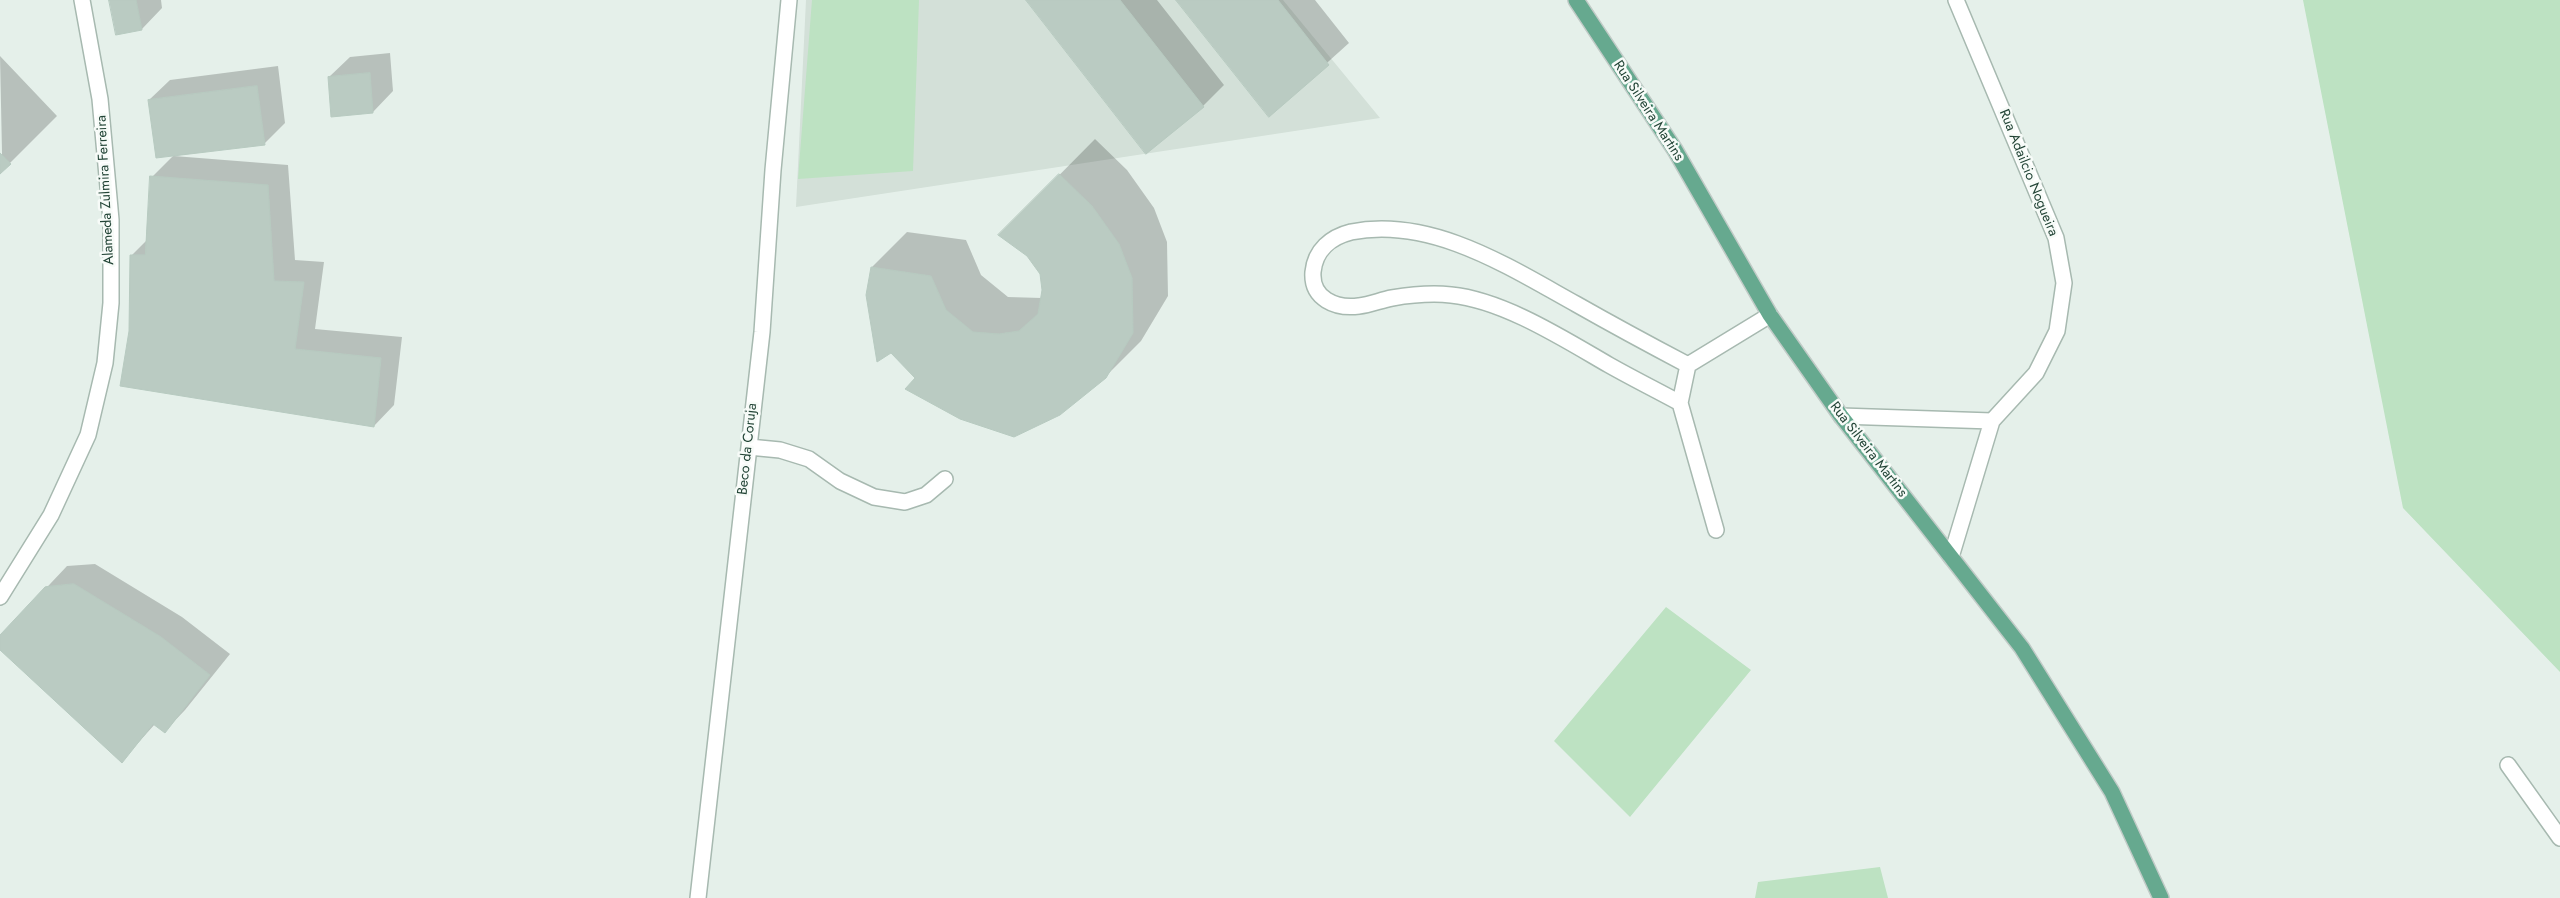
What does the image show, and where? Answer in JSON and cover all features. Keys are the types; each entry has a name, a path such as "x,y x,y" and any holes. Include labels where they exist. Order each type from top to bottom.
{"main road":[{"name":"Rua Silveira Martins","path":"1576,0 1675,150 1770,315 1841,416 2022,648 2112,792 2161,898"}],"street":[{"name":"Alameda Zulmira Ferreira","path":"0,597 51,515 80,453 88,435 105,363 111,303 111,220 100,100 82,0"},
{"name":"Beco da Coruja","path":"698,898 762,332 773,170 789,0"},
{"name":"Rua Adailcio Nogueira","path":"1951,557 1992,421 2036,373 2057,330 2064,283 2056,238 1956,0"},
{"path":"1680,403 1547,329 1497,307 1451,294 1392,298 1360,306 1341,306 1326,301 1316,291 1313,274 1315,260 1326,244 1340,235 1360,231 1388,229 1414,232 1448,241 1515,271 1688,365"},
{"path":"1716,530 1680,403 1688,365 1770,315"},
{"path":"1841,416 1992,421"},
{"path":"749,447 780,450 809,459 840,481 874,497 905,502 926,495 945,479"},
{"path":"2508,765 2560,838"}],"shaded area":[{"path":"806,0 1283,0 1380,118 796,207"}],"green space":[{"path":"812,0 919,0 913,171 798,179"},
{"path":"2303,0 2560,0 2560,672 2403,508"},
{"path":"1666,607 1751,670 1630,817 1554,741"},
{"path":"1880,867 1888,898 1755,898 1758,882"}],"building":[{"path":"109,0 136,0 142,30 116,35"},
{"path":"1026,0 1120,0 1204,107 1146,154"},
{"path":"1176,0 1278,0 1329,65 1269,117"},
{"path":"370,73 373,113 331,117 328,77"},
{"path":"257,86 265,145 156,158 148,100"},
{"path":"0,153 11,164 0,174"},
{"path":"1059,174 1092,206 1119,244 1132,278 1133,333 1106,378 1060,415 1014,437 960,419 905,389 915,378 891,353 877,362 866,295 871,267 931,276 946,310 973,332 999,334 1019,331 1038,314 1042,290 1040,274 1027,256 998,235"},
{"path":"150,176 268,185 274,281 304,282 295,349 381,358 374,427 120,386 129,331 130,255 145,255"},
{"path":"74,584 161,637 210,675 165,733 153,724 122,763 0,650 0,635 45,587"}]}
